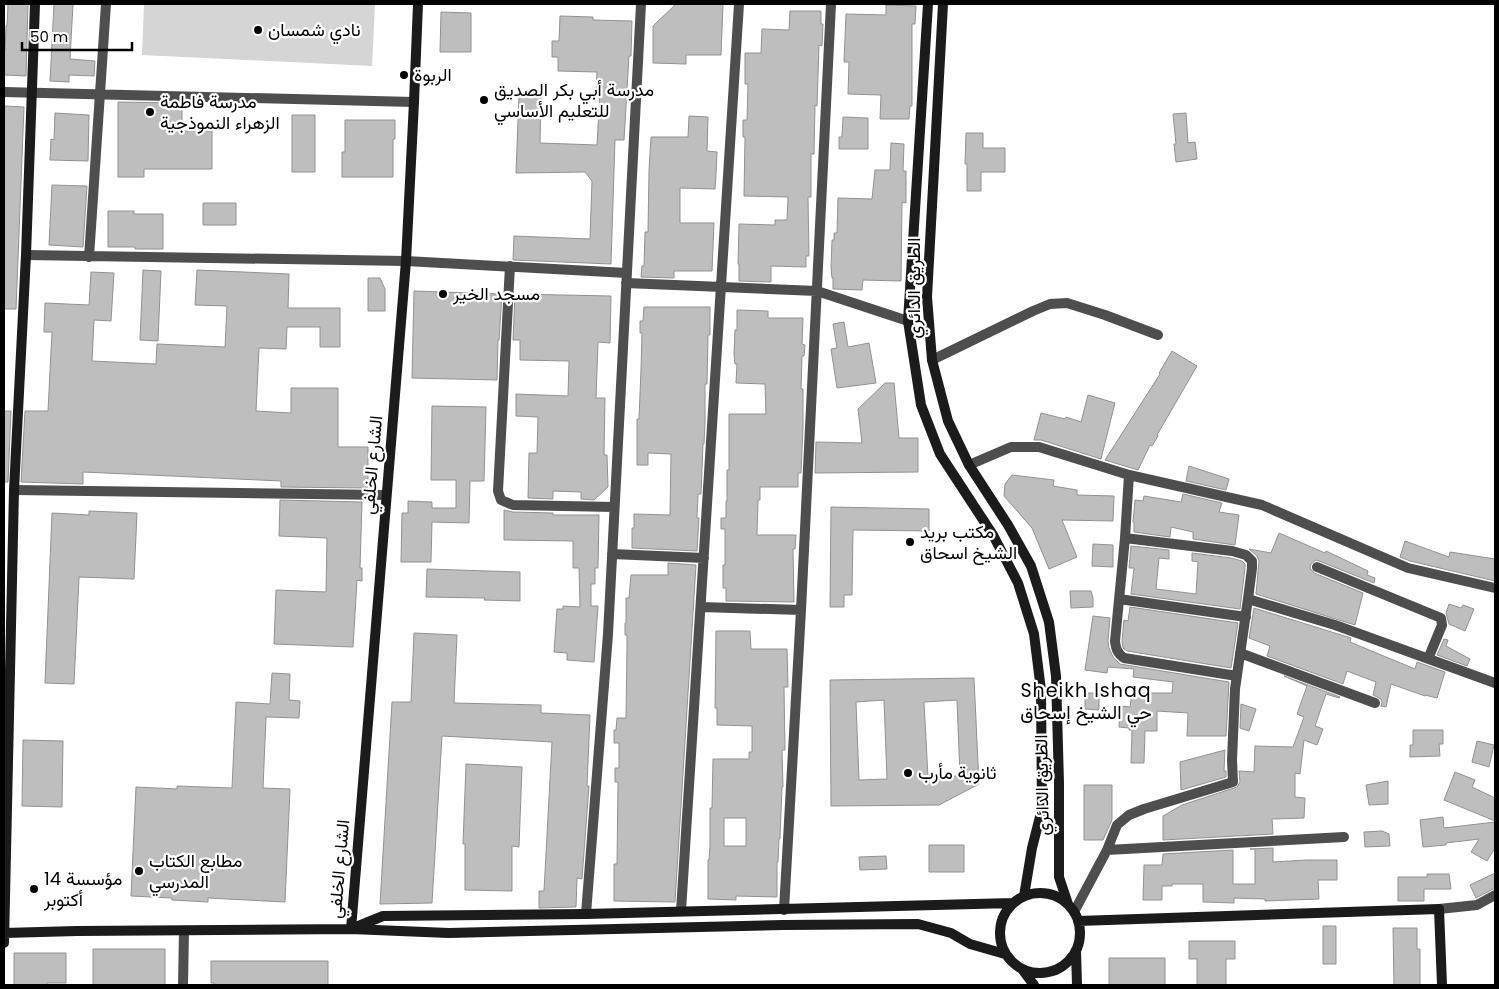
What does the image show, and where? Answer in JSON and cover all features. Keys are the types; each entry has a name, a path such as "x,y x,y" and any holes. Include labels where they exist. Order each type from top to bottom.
{"street":[{"path":"4,943 9,490 26,255 35,4"},
{"path":"89,257 106,4"},
{"name":"الشارع الخلفي","path":"351,929 385,495 406,261 418,4"},
{"path":"588,929 586,914 608,634 641,4"},
{"path":"681,911 739,4"},
{"path":"783,925 801,610 831,4"},
{"name":"الطريق الدائري","path":"928,4 908,321 921,405 940,454 993,535 1018,583 1034,634 1041,690 1042,809 1032,848 1024,896"},
{"name":"الطريق الدائري","path":"943,4 927,297 932,360 948,421 969,466 1008,525 1031,566 1049,622 1056,676 1059,876 1073,912"},
{"path":"4,92 414,102"},
{"path":"26,255 406,261 510,266 721,287 817,290 908,321"},
{"path":"510,266 498,490 502,500 513,505 614,507"},
{"path":"932,360 1050,304 1067,303 1105,315 1158,336"},
{"path":"969,466 1011,447 1039,447 1129,475 1262,505 1408,568 1495,588"},
{"path":"1129,475 1115,641 1118,654 1124,658 1237,676"},
{"path":"9,490 385,495"},
{"path":"1073,912 1107,850 1117,825 1129,815 1232,782 1235,689 1252,561 1246,555 1232,551 1125,538"},
{"path":"612,554 704,558"},
{"path":"1317,567 1441,618 1442,625 1428,659"},
{"path":"1119,599 1246,616"},
{"path":"1248,599 1335,625 1495,683"},
{"path":"701,607 801,610"},
{"path":"1240,653 1375,702"},
{"path":"1107,850 1344,837"},
{"path":"1033,893 1052,894 1060,898 1073,912 1080,931 1079,941 1076,951 1062,967 1042,973 1032,972 1012,963 1005,954 1001,944 1001,922 1006,911 1013,903 1024,896 1033,893"},
{"path":"1073,912 1439,909 1476,904 1495,895"},
{"path":"351,929 383,916 784,910 1013,903"},
{"path":"1439,909 1442,985"},
{"path":"447,915 449,933"},
{"path":"4,933 351,929 449,933 783,925 918,924 950,933 970,944 1005,954"},
{"path":"183,985 184,931"},
{"path":"1076,951 1077,985"},
{"path":"1022,969 1034,985"}],"shaded area":[{"name":"نادي شمسان","path":"144,4 375,4 372,66 142,55"}],"building":[{"path":"8,4 28,4 26,76 4,75"},
{"path":"54,4 73,4 70,59 95,61 94,76 69,75 69,82 50,81"},
{"path":"676,4 723,4 721,55 686,55 686,64 653,63 653,26"},
{"path":"886,5 916,6 915,24 912,24 912,106 910,106 909,119 880,119 881,95 848,94 849,62 844,62 846,14 886,15"},
{"path":"790,11 821,11 821,24 823,24 822,46 819,45 814,154 811,154 811,197 808,197 809,256 806,256 806,267 771,266 771,282 739,281 739,224 775,225 775,220 787,220 788,197 744,196 745,137 743,137 743,120 747,120 748,84 745,84 745,53 761,53 762,29 789,30"},
{"path":"441,12 471,13 471,52 440,52"},
{"path":"560,16 593,17 593,20 632,21 624,140 615,140 611,264 513,260 514,236 590,239 592,181 585,172 516,173 519,95 541,95 540,143 597,145 600,91 596,91 597,72 558,71 558,57 552,57 552,41 559,41"},
{"path":"118,102 182,103 182,131 212,131 212,169 144,169 144,177 118,177"},
{"path":"4,106 24,107 16,309 4,309"},
{"path":"55,113 89,115 88,161 50,160 51,139 54,140"},
{"path":"1186,113 1188,143 1195,142 1197,159 1176,162 1173,114"},
{"path":"292,115 315,115 315,172 292,172"},
{"path":"689,116 708,117 707,151 717,152 715,189 680,188 680,223 714,223 712,271 674,271 674,278 641,277 642,266 644,266 645,232 648,232 651,137 688,137"},
{"path":"843,117 868,118 868,149 839,149"},
{"path":"345,120 395,120 393,177 342,177 342,152 345,152"},
{"path":"966,133 983,133 983,148 1005,148 1005,172 981,172 981,191 967,191 967,164 965,164"},
{"path":"891,143 904,144 903,171 906,171 906,203 902,202 901,281 863,280 862,290 833,289 831,267 832,240 834,240 834,233 837,233 838,198 872,199 875,170 890,170"},
{"path":"52,185 87,186 83,247 49,245"},
{"path":"203,203 236,203 236,225 203,225"},
{"path":"108,211 134,211 134,214 163,214 163,249 108,247"},
{"path":"143,270 161,271 158,341 140,340"},
{"path":"197,270 289,274 288,308 340,308 340,347 320,347 320,327 287,327 286,349 259,348 256,411 291,413 291,388 338,388 338,447 368,447 368,488 281,487 281,481 83,472 83,484 21,482 25,411 48,411 52,332 44,332 45,303 89,305 91,272 114,273 111,321 94,320 92,361 156,364 157,344 225,347 227,306 195,305"},
{"path":"368,278 380,278 385,289 385,311 368,311"},
{"path":"414,291 502,294 497,380 412,378"},
{"path":"515,294 611,296 610,343 598,342 596,398 605,398 604,455 607,455 608,487 594,500 581,499 581,492 553,491 553,499 528,498 529,453 537,453 538,417 516,416 516,394 568,396 569,361 520,360 520,340 513,340"},
{"path":"644,307 710,307 701,494 698,494 697,551 632,548 634,514 670,515 671,454 648,453 648,465 637,465 637,419 639,419 642,333 640,333 640,321 643,321"},
{"path":"737,310 768,311 768,318 803,318 802,344 805,345 804,356 802,356 801,389 803,389 803,428 801,473 798,473 798,487 760,487 760,500 758,500 757,535 796,535 795,549 793,549 794,602 726,601 726,588 723,588 725,529 721,529 721,518 726,518 727,470 729,470 729,414 766,414 765,384 736,383 737,364 735,364 734,355"},
{"path":"844,322 848,347 869,343 876,383 837,388 831,349 837,348 833,324"},
{"path":"1172,351 1197,366 1158,436 1152,446 1150,445 1138,470 1105,460 1160,374"},
{"path":"885,383 894,383 899,438 918,438 918,472 815,473 816,442 862,443 858,409"},
{"path":"1088,395 1115,403 1101,459 1041,440 1034,440 1041,413 1065,419 1066,417 1081,422"},
{"path":"432,406 486,407 484,481 470,481 469,523 432,522 431,562 401,562 402,513 408,513 408,501 432,502 432,508 456,508 456,480 431,480"},
{"path":"4,411 11,411 8,482 4,482"},
{"path":"1189,466 1229,479 1226,490 1186,481"},
{"path":"1012,475 1054,480 1053,486 1077,490 1077,495 1114,496 1113,521 1062,520 1077,557 1049,569 1032,528 1004,496 1005,484"},
{"path":"1183,494 1222,503 1219,512 1239,515 1235,545 1193,539 1193,532 1171,527 1170,537 1134,532 1135,500 1143,501 1144,496 1181,502"},
{"path":"280,500 362,502 360,568 362,568 362,581 357,580 353,647 274,644 276,590 326,592 327,538 279,536"},
{"path":"831,507 929,509 929,531 853,530 852,595 844,595 844,607 830,607"},
{"path":"504,510 553,513 553,515 599,515 598,568 595,568 595,584 591,584 591,606 598,606 594,662 567,660 567,653 554,652 557,609 563,609 563,606 580,607 579,568 573,568 573,541 504,540"},
{"path":"89,511 137,513 134,579 79,577 74,684 45,683 52,513 89,515"},
{"path":"1279,533 1325,553 1326,551 1368,571 1367,575 1375,578 1374,583 1316,560 1311,564 1310,568 1314,573 1363,593 1355,625 1256,594 1259,561 1257,556 1249,549 1271,553"},
{"path":"1405,541 1449,557 1450,552 1495,559 1495,581 1400,557"},
{"path":"1093,544 1113,545 1113,567 1092,566"},
{"path":"1131,546 1169,550 1169,559 1159,558 1156,589 1196,594 1198,562 1192,561 1192,553 1242,561 1245,564 1245,568 1240,609 1131,594 1134,568 1129,568"},
{"path":"668,563 696,565 675,902 614,901 614,864 617,864 618,782 615,782 615,768 619,768 619,743 614,743 614,730 616,730 617,718 626,718 626,598 629,598 631,575 668,575"},
{"path":"427,569 520,572 520,601 484,600 485,598 426,597"},
{"path":"1070,591 1091,591 1093,607 1071,608"},
{"path":"1449,604 1461,608 1463,605 1474,609 1465,631 1449,624 1446,613"},
{"path":"1130,607 1238,623 1231,668 1127,651 1123,648 1122,641 1124,620 1128,621"},
{"path":"1254,608 1351,638 1350,642 1415,669 1417,662 1445,672 1437,698 1425,696 1391,684 1386,707 1381,706 1381,699 1373,695 1376,682 1347,671 1343,684 1267,656 1270,646 1249,638"},
{"path":"1093,616 1110,618 1109,648 1113,657 1120,664 1229,682 1226,736 1187,736 1188,713 1157,711 1157,731 1145,731 1144,763 1131,763 1132,730 1119,727 1120,706 1130,707 1132,693 1172,693 1173,682 1133,677 1134,669 1108,667 1107,673 1085,670"},
{"path":"716,631 750,631 751,649 787,649 788,687 784,687 785,750 782,750 783,787 777,862 777,897 736,896 736,900 708,899 713,759 749,759 749,752 752,752 752,726 717,725 717,708 715,708","holes":["724,818 746,818 746,846 724,846"]},
{"path":"414,633 457,635 454,703 541,705 541,713 590,715 587,786 589,786 582,879 577,878 576,907 539,908 539,891 544,891 552,742 442,736 432,903 380,904 392,702 411,702"},
{"path":"1444,639 1448,640 1446,646 1470,659 1467,666 1437,655"},
{"path":"272,673 290,674 289,700 300,701 299,718 266,717 263,788 290,789 285,902 208,898 208,902 131,896 136,787 177,789 177,786 232,788 236,702 270,704"},
{"path":"1284,676 1340,697 1326,694 1315,726 1323,729 1317,745 1304,740 1300,774 1295,773 1295,797 1305,798 1304,818 1272,819 1273,834 1163,840 1163,816 1182,805 1237,787 1240,782 1239,771 1254,772 1255,746 1293,747 1304,717 1297,714 1307,686"},
{"path":"974,678 979,784 939,805 831,806 830,680","holes":["884,700 887,779 859,780 856,702","957,700 960,776 928,777 924,702"]},
{"path":"1085,693 1099,693 1099,710 1085,709"},
{"path":"1241,704 1256,709 1249,731 1240,728"},
{"path":"1413,730 1443,730 1443,744 1439,744 1440,756 1410,757 1410,745 1413,745"},
{"path":"23,740 63,741 62,807 22,806"},
{"path":"1477,741 1494,745 1489,767 1472,762"},
{"path":"1225,750 1224,771 1226,771 1226,777 1181,790 1180,762"},
{"path":"466,764 522,767 519,847 512,846 512,891 465,890 465,844 463,844"},
{"path":"1455,772 1475,780 1472,787 1495,798 1495,821 1444,800"},
{"path":"1388,781 1388,804 1369,805 1366,785"},
{"path":"1084,785 1112,785 1112,820 1103,840 1084,840"},
{"path":"1443,817 1444,828 1495,822 1495,848 1487,861 1471,852 1479,839 1423,847 1420,820"},
{"path":"1382,831 1389,834 1390,846 1365,847 1364,832"},
{"path":"929,845 964,845 964,872 929,872"},
{"path":"1273,848 1273,862 1337,860 1337,880 1318,880 1319,899 1265,901 1265,899 1234,898 1234,903 1203,902 1203,884 1172,884 1172,886 1162,886 1162,900 1143,900 1144,865 1162,865 1163,854 1233,850 1233,884 1255,884 1255,849 1250,849"},
{"path":"886,856 887,869 860,870 859,857"},
{"path":"1495,873 1495,888 1476,898 1470,885"},
{"path":"1427,874 1449,874 1451,889 1424,889 1424,901 1398,901 1398,877 1427,877"},
{"path":"1323,926 1336,926 1336,964 1323,964"},
{"path":"1393,928 1417,928 1417,949 1420,949 1420,985 1394,985"},
{"path":"1189,941 1235,941 1235,959 1226,959 1226,985 1197,985 1197,959 1189,959"},
{"path":"93,949 165,949 165,985 93,985"},
{"path":"14,953 66,953 66,983 14,985"},
{"path":"1109,958 1165,958 1165,985 1109,985"},
{"path":"211,961 328,961 328,985 214,985 214,983 211,983"}],"place":[{"name":"نادي شمسان","path":"258,30"},
{"name":"الربوة","path":"404,75"},
{"name":"مدرسة أبي بكر الصديق للتعليم الأساسي","path":"484,100"},
{"name":"مدرسة فاطمة الزهراء النموذجية","path":"150,112"},
{"name":"مسجد الخير","path":"443,294"},
{"name":"مكتب بريد الشيخ اسحاق","path":"910,542"},
{"name":"ثانوية مأرب","path":"908,773"},
{"name":"مطابع الكتاب المدرسي","path":"139,871"},
{"name":"مؤسسة 14 أكتوبر","path":"34,889"}],"district":[{"name":"Sheikh Ishaq حي الشيخ إسحاق","path":"1086,701"}]}
